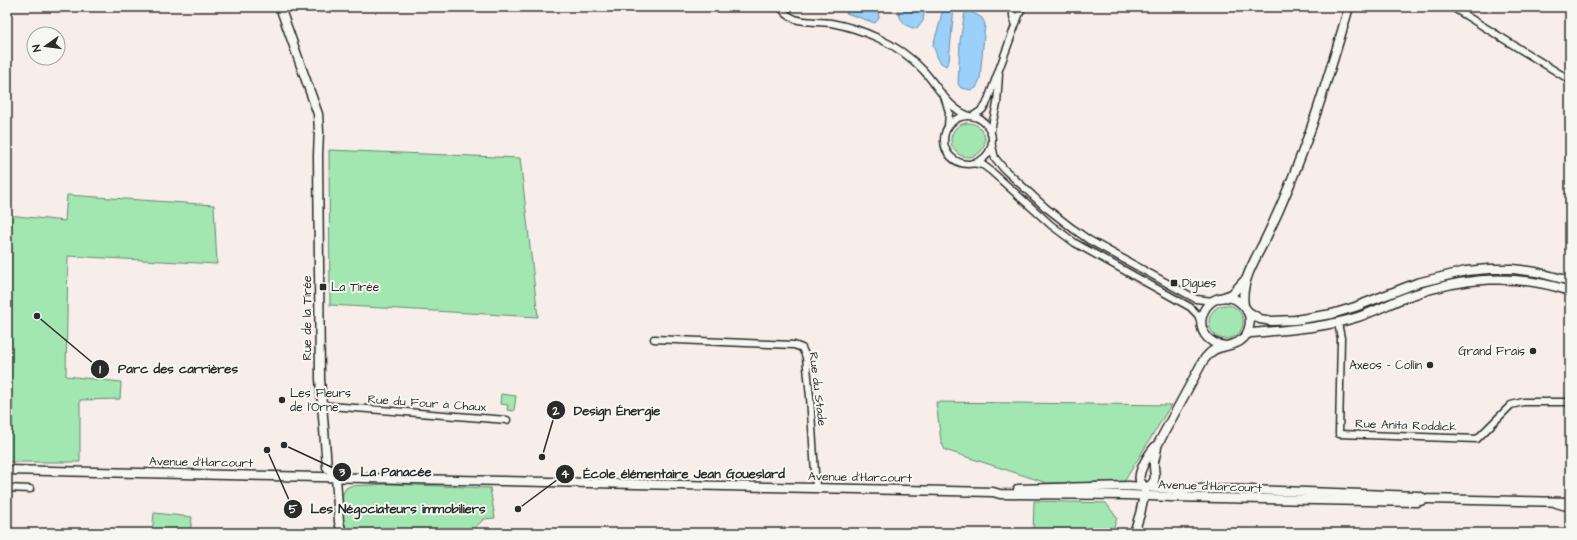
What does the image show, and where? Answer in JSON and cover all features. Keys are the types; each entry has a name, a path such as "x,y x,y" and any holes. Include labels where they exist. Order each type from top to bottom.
{"main road":[{"name":"Rue de la Tirée","path":"280,7 318,114 320,379 327,467 336,477"},
{"path":"1246,336 1250,324 1243,292 1247,277 1274,221 1304,148 1349,7"},
{"path":"1222,298 1233,299 1260,319 1272,321 1295,320 1332,314 1355,308 1417,283 1466,271 1512,269 1536,272 1570,281"},
{"path":"1203,361 1207,345 1201,323 1204,310 1213,301 1232,294 1247,277"},
{"path":"1145,492 1140,482 1140,476 1145,462 1158,444 1203,361 1211,352 1225,346 1236,344 1250,333 1309,328 1338,322 1371,312 1419,293 1468,280 1512,279 1535,282 1570,291"},
{"path":"1206,337 1217,345 1225,346"},
{"path":"1134,533 1145,492 1155,480 1154,463 1158,444"},
{"name":"Avenue d'Harcourt","path":"7,470 993,492 1000,489 1129,486 1145,492 1171,498 1417,502 1426,499"},
{"path":"336,477 339,522 342,533"},
{"name":"Avenue d'Harcourt","path":"1145,492 1220,489 1418,496 1426,499 1570,502"}],"street":[{"path":"781,7 788,15 799,20 842,25 864,32 889,44 918,65 955,109 985,122 991,130"},
{"path":"1012,7 1014,30"},
{"path":"948,127 954,120 980,112 984,107 1022,7"},
{"path":"1452,7 1570,80"},
{"path":"1000,67 997,104 991,130 992,146 995,158 1004,169 1045,207 1084,236 1196,299 1213,301"},
{"path":"943,96 949,112 948,127 944,141 948,154 957,161 965,164 973,163 984,159 992,146"},
{"path":"973,163 983,165 992,171 1051,225 1075,243 1190,307 1198,315 1201,323"},
{"name":"Rue Anita Roddick","path":"1338,322 1341,338 1339,434 1477,439 1511,406 1523,402 1570,402"},
{"name":"Rue du Stade","path":"654,339 794,345 802,348 806,357 816,488"},
{"name":"Rue du Four à Chaux","path":"322,404 330,406 507,420"},
{"path":"7,488 30,490"},
{"path":"1547,502 1570,508"}],"green space":[{"path":"965,123 971,123 975,124 982,130 985,140 984,147 978,154 971,157 965,157 961,156 954,150 951,143 951,137 952,133 958,126"},
{"path":"329,150 520,158 538,317 330,305"},
{"path":"67,195 214,205 217,264 68,256 66,376 121,382 120,399 80,400 80,462 7,462 7,215 65,221"},
{"path":"1223,305 1229,305 1233,306 1240,312 1243,322 1242,329 1236,336 1229,339 1223,339 1219,338 1212,332 1209,325 1209,319 1210,315 1216,308"},
{"path":"501,394 516,396 514,411 507,410 508,405 500,404"},
{"path":"936,402 1171,405 1124,482 1047,483 945,450 941,441"},
{"path":"389,484 490,488 495,518 484,519 469,533 346,533 341,504 343,493 346,488 350,486"},
{"path":"1034,501 1106,503 1117,518 1112,533 1033,533"},
{"path":"154,513 192,517 190,533 152,533"}],"water":[{"path":"848,7 878,7 879,18 875,23 846,13"},
{"path":"897,7 925,7 923,21 917,29 912,28 903,22"},
{"path":"943,7 954,7 949,61 946,66 938,59 933,45"},
{"path":"968,10 982,18 985,24 980,79 976,88 972,90 961,88 958,84 960,41 965,12"}],"place":[{"name":"Digues","path":"1174,283"},
{"name":"La Tirée","path":"323,287"},
{"name":"Parc des carrières","path":"37,316"},
{"name":"Grand Frais","path":"1533,351"},
{"name":"Axeos - Collin","path":"1430,365"},
{"name":"Les Fleurs de l'Orne","path":"282,400"},
{"name":"La Panacée","path":"284,445"},
{"name":"Les Négociateurs immobiliers","path":"267,450"},
{"name":"Design Énergie","path":"542,457"},
{"name":"École élémentaire Jean Goueslard","path":"518,509"}]}
